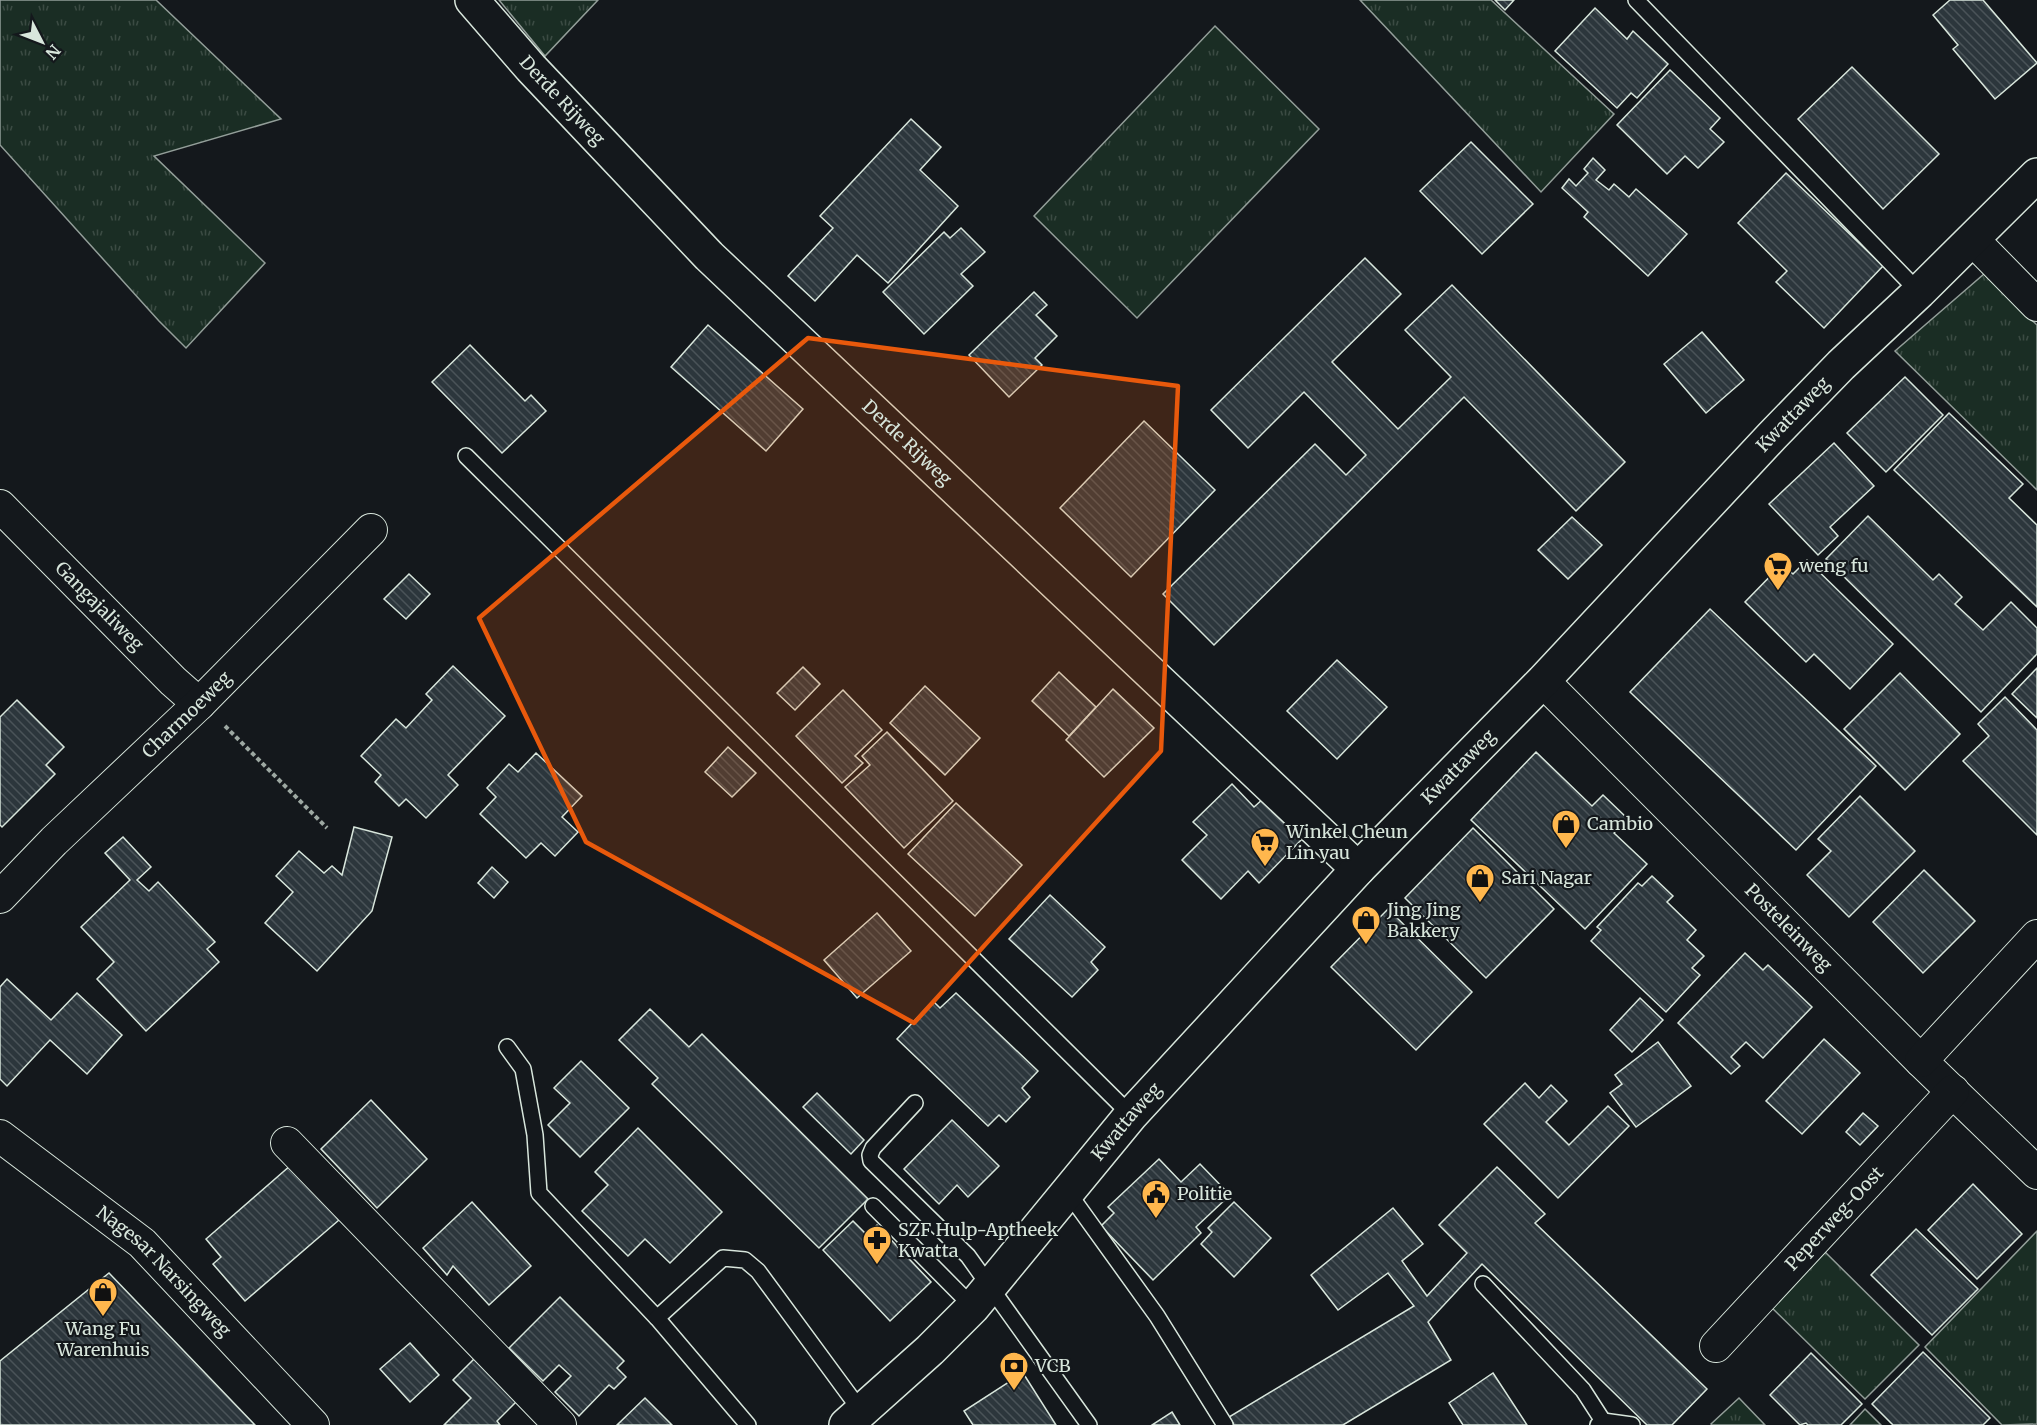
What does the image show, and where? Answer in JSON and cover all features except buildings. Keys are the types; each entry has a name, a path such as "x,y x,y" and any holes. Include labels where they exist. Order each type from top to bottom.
{"main road":[{"name":"Derde Rijweg","path":"472,0 531,68 709,256 1358,869"},
{"name":"Kwattaweg","path":"854,1418 930,1350 982,1297 1131,1115 1358,869 1543,681 1772,436 2037,175"}],"street":[{"path":"1973,240 2037,305"},
{"name":"Gangajaliweg","path":"0,506 199,704"},
{"name":"Charmoeweg","path":"0,897 54,841 199,704 371,530"},
{"name":"Posteleinweg","path":"1543,681 1921,1061 2037,1173"},
{"path":"1921,1061 2037,936"},
{"name":"Peperweg-Oost","path":"1716,1346 1953,1091"},
{"name":"Nagesar Narsingweg","path":"0,1136 142,1243 313,1425"},
{"path":"287,1143 560,1425"}],"lane":[{"path":"1636,0 1920,292"},
{"path":"466,456 1131,1115"},
{"path":"507,1047 523,1069 535,1135 538,1193 657,1318 748,1425"},
{"path":"915,1103 873,1148 870,1155 871,1161 968,1256 982,1297"},
{"path":"1067,1191 1157,1316 1225,1425"},
{"path":"873,1206 982,1297 1089,1425"},
{"path":"657,1318 723,1258 745,1260 758,1271 854,1418"},
{"path":"1483,1284 1583,1390 1600,1423 1632,1425"}],"path":[{"path":"199,704 327,828"}],"highlighted area":[{"path":"808,338 1178,386 1161,751 914,1023 586,842 479,618"}],"green space":[{"path":"0,0 156,0 281,119 154,156 265,263 186,348 0,145"},
{"path":"499,0 598,0 545,56"},
{"path":"1360,0 1491,0 1614,114 1541,192"},
{"path":"1215,26 1319,129 1137,318 1034,216"},
{"path":"1984,274 2037,325 2037,490 1895,351"},
{"path":"2037,1231 2037,1424 2002,1425 1925,1347"},
{"path":"1821,1248 1919,1345 1865,1399 1767,1303"},
{"path":"1739,1398 1765,1425 1711,1424"},
{"path":"1865,1409 1881,1425 1850,1425"}],"place":[{"name":"weng fu","path":"1778,592"},
{"name":"Cambio","path":"1566,850"},
{"name":"Winkel Cheun Lin yau","path":"1265,868"},
{"name":"Sari Nagar","path":"1480,904"},
{"name":"Jing Jing Bakkery","path":"1366,946"},
{"name":"Politie","path":"1156,1220"},
{"name":"SZF Hulp-Aptheek Kwatta","path":"877,1266"},
{"name":"Wang Fu Warenhuis","path":"103,1318"},
{"name":"VCB","path":"1014,1392"}]}
